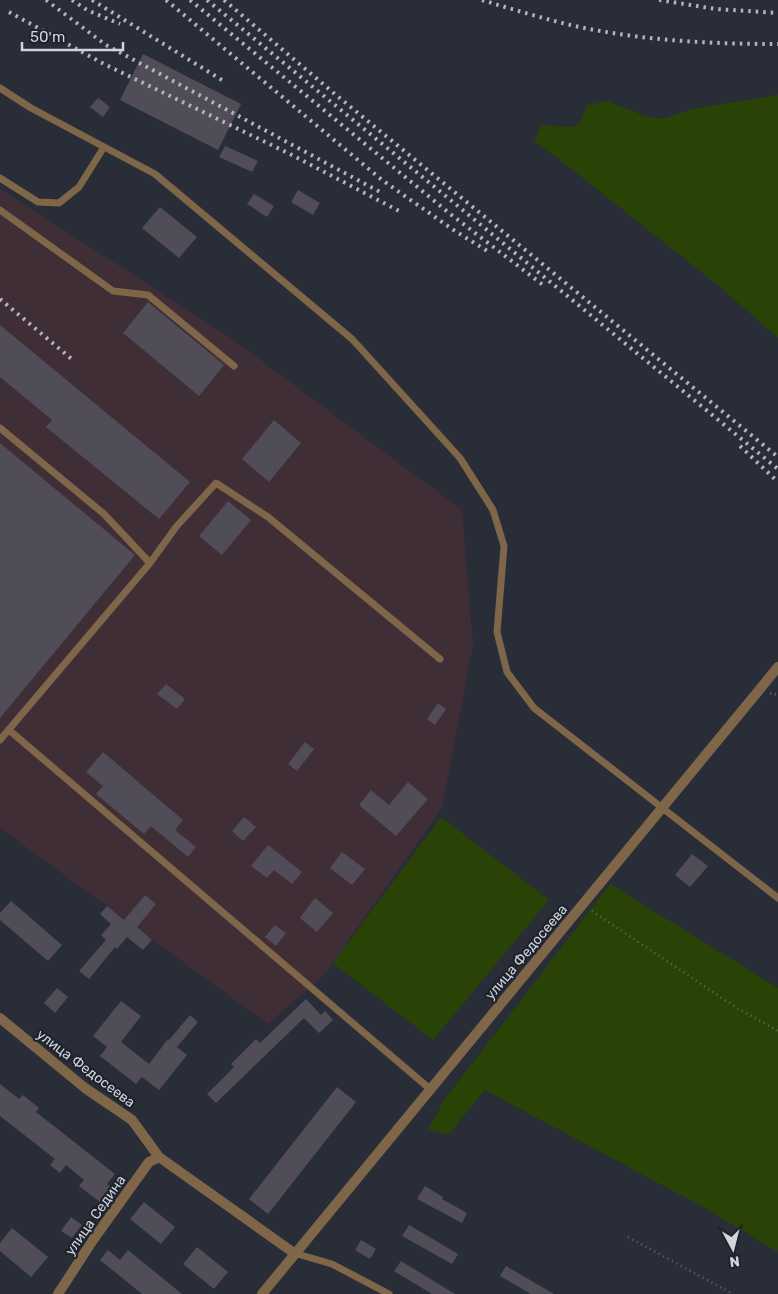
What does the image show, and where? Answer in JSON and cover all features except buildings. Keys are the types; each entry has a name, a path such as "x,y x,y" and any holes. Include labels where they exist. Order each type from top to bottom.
{"street":[{"name":"улица Федосеева","path":"262,1294 778,667"},
{"name":"улица Федосеева","path":"0,1018 85,1088 132,1120 159,1157 294,1253"},
{"name":"улица Седина","path":"58,1294 93,1240 149,1162 159,1157"}],"lane":[{"path":"0,88 31,108 155,174 352,339 460,458 493,510 504,546 497,632 508,672 534,708 778,898"},
{"path":"0,178 38,202 59,203 79,187 104,147"},
{"path":"0,210 113,290 148,295 234,366"},
{"path":"0,428 104,514 150,563"},
{"path":"0,740 150,563 176,527 216,483 268,517 440,659"},
{"path":"9,730 430,1089"},
{"path":"294,1253 332,1264 389,1294"}],"path":[{"path":"583,904 729,1002 778,1031"},
{"path":"628,1237 733,1294"}],"shaded area":[{"path":"0,189 231,338 462,510 473,645 442,808 324,975 268,1024 0,828"}],"green space":[{"path":"778,95 778,338 719,286 534,141 542,125 573,127 581,122 587,105 607,101 645,116 664,119 691,109"},
{"path":"441,817 549,900 433,1040 333,963"},
{"path":"610,884 778,988 778,1252 701,1206 485,1090 448,1135 428,1129 445,1099"}],"railway":[{"path":"46,0 106,45 382,193"},
{"path":"72,0 87,10 120,24"},
{"path":"92,0 222,80"},
{"path":"166,0 382,180 455,231 489,252"},
{"path":"190,0 449,213 543,285"},
{"path":"207,0 778,469"},
{"path":"224,0 336,95 778,457"},
{"path":"482,0 588,29 669,40 778,44"},
{"path":"659,0 716,9 778,13"},
{"path":"9,12 104,64 290,154 399,211"},
{"path":"0,299 74,361"},
{"path":"740,446 778,482"}]}
